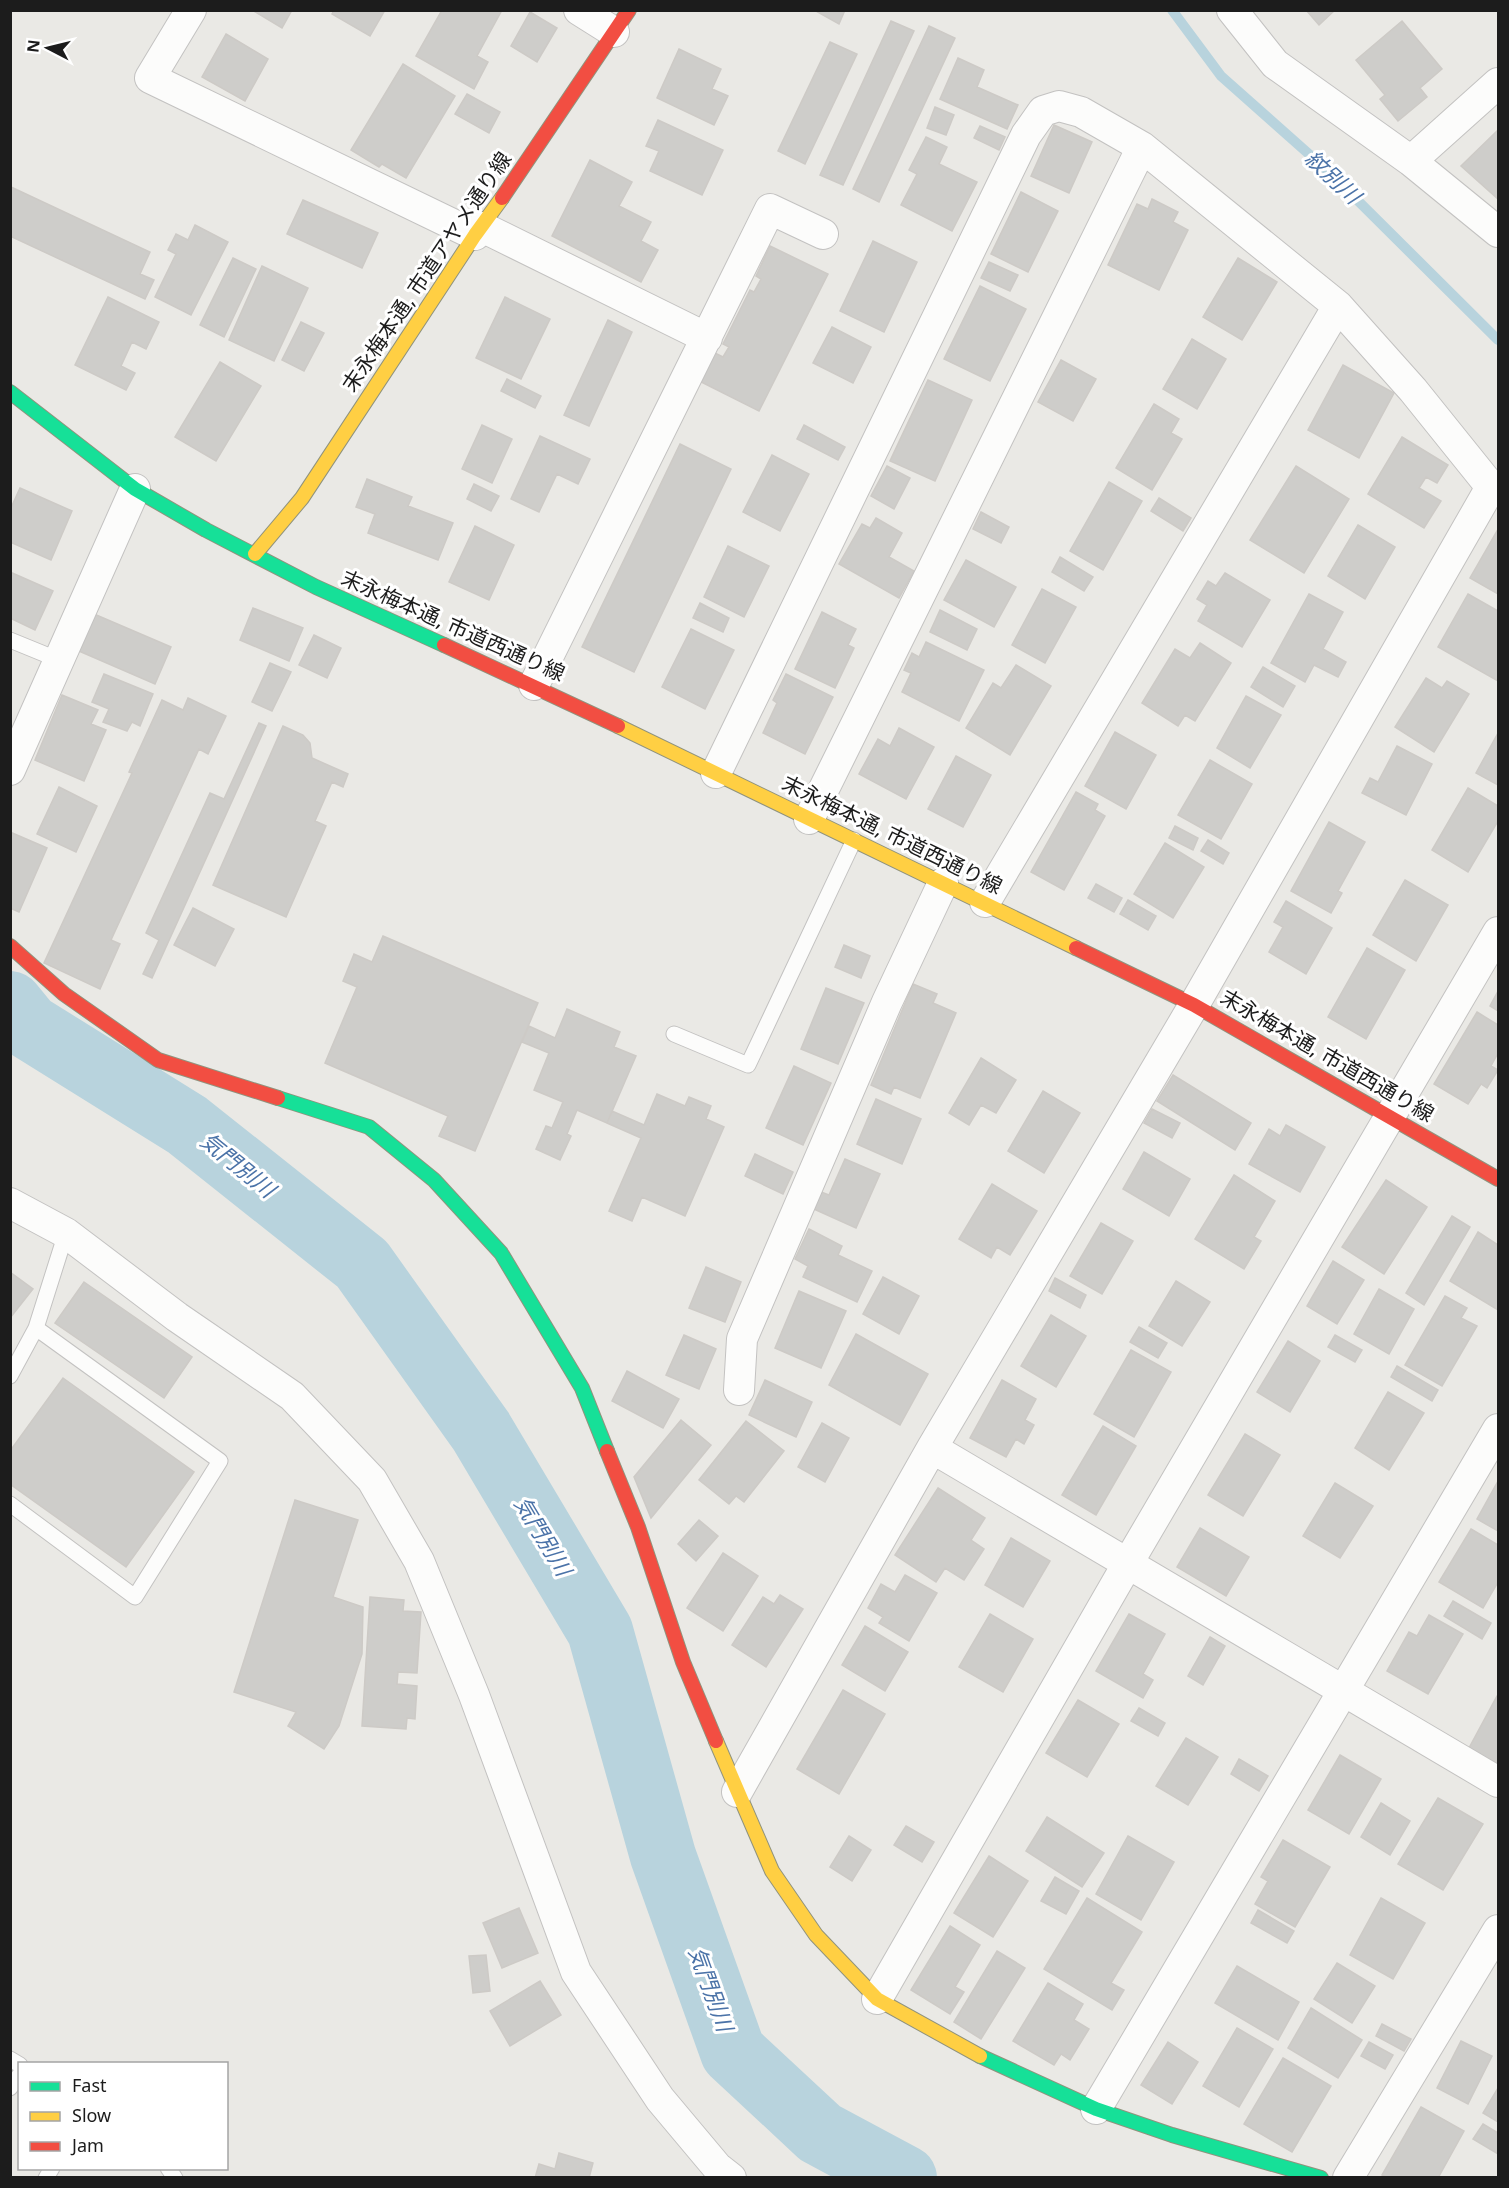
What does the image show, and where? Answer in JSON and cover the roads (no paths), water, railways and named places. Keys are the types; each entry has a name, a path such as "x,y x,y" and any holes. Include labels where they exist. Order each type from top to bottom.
{"street":[{"path":"191,10 150,78 707,338"},
{"path":"579,10 621,21"},
{"path":"1232,10 1275,64 1411,161 1498,232"},
{"name":"末永梅本通, 市道アヤメ通り線","path":"255,554 302,498 478,231 621,21"},
{"path":"1411,161 1498,83"},
{"path":"716,773 1026,135 1043,111 1059,106 1081,112 1142,147 1338,306 1413,390 1495,489 932,1448 737,1792"},
{"path":"809,819 1142,147"},
{"path":"534,685 770,210 823,234"},
{"path":"985,902 1338,306"},
{"name":"末永梅本通, 市道西通り線","path":"10,392 135,489 206,530 316,588 534,685 1194,1005 1498,1179"},
{"path":"10,770 135,489"},
{"path":"739,1390 742,1339 887,1002 943,883"},
{"path":"877,1999 1128,1563 1392,1117 1498,932"},
{"path":"10,946 64,994 158,1060 369,1127 434,1180 501,1253 582,1388 638,1527 683,1662 772,1871 816,1935 877,1999 984,2058 1096,2109 1172,2135 1321,2178"},
{"path":"10,1203 66,1233 177,1317 292,1396 372,1480 419,1561 474,1695 576,1972 660,2099 717,2167 731,2178"},
{"path":"1096,2109 1498,1429"},
{"path":"932,1448 1498,1782"},
{"path":"1348,2178 1498,1930"}],"lane":[{"path":"10,640 59,660"},
{"path":"674,1034 748,1065 854,840"},
{"path":"10,1376 36,1328 66,1233"},
{"path":"10,1504 135,1597 220,1461 36,1328"}],"waterway":[{"name":"紋別川","path":"1172,10 1221,76 1328,171 1498,340"},
{"name":"気門別川","path":"10,1004 28,1026 187,1125 362,1264 481,1431 600,1631 663,1856 733,2052 820,2133 904,2178"}]}
